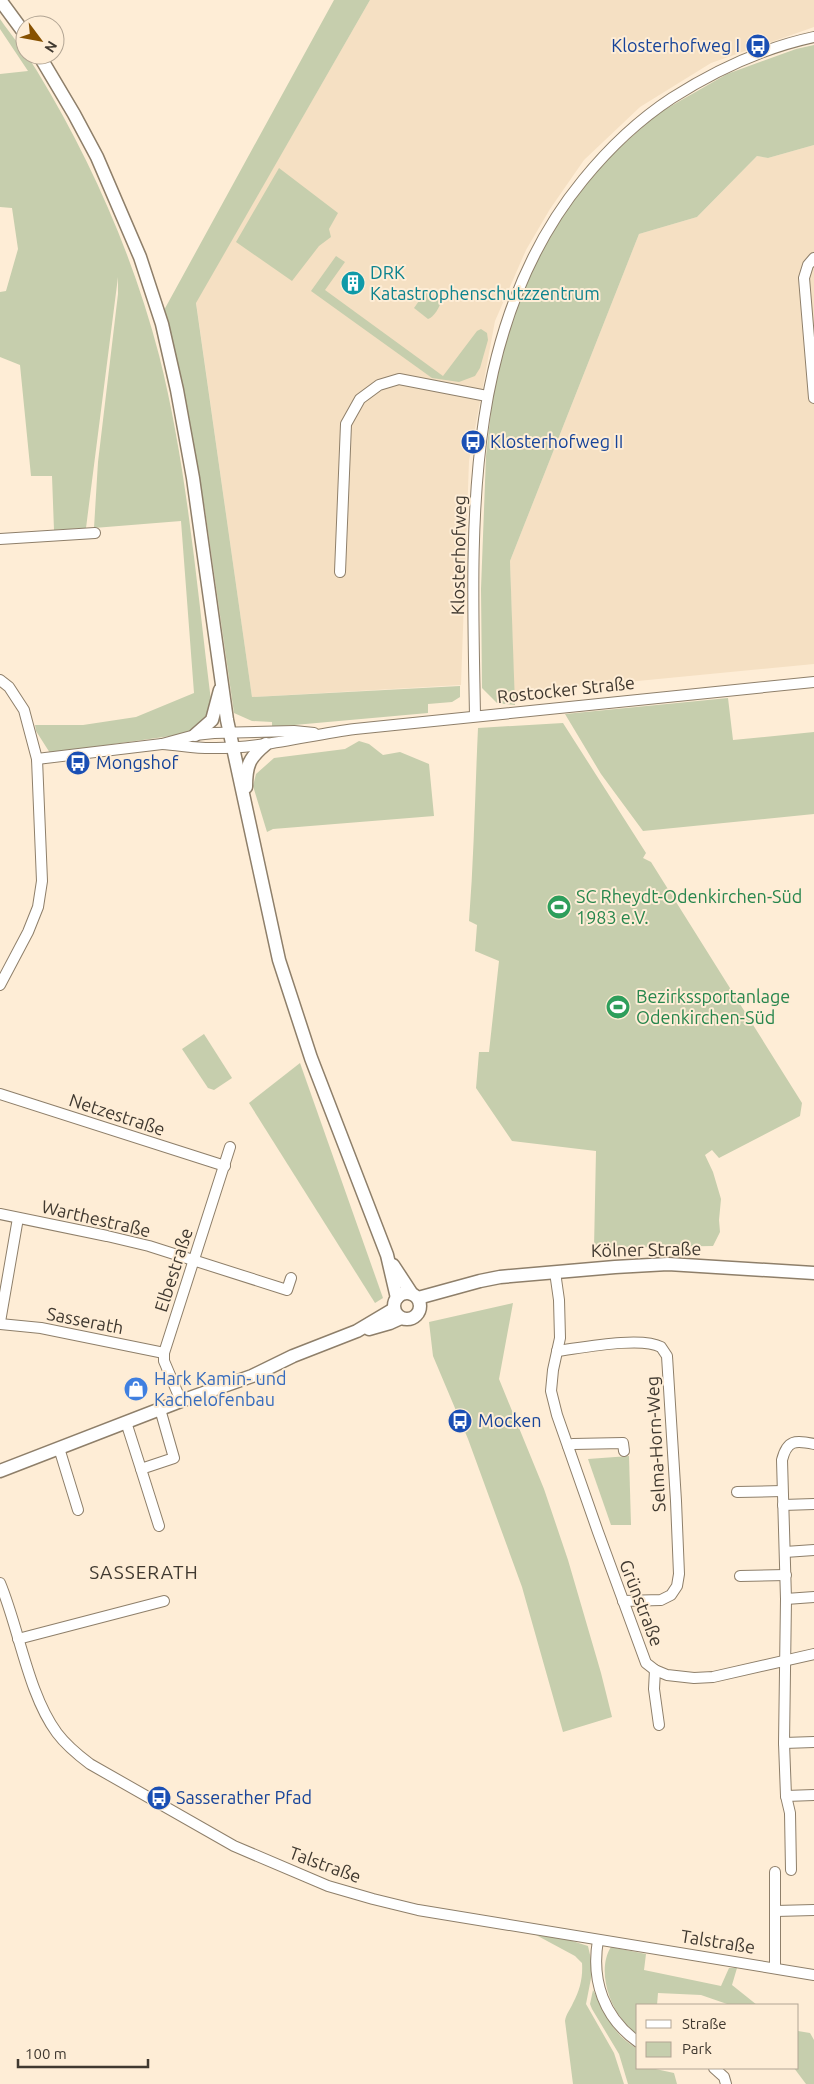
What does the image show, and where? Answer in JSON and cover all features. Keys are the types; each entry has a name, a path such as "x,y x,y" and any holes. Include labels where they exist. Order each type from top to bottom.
{"main road":[{"path":"0,0 15,20"},
{"path":"45,65 97,157 140,257 162,324 177,390 193,478 232,748 279,960 311,1058 387,1255 397,1308"},
{"path":"195,735 212,720 222,686"},
{"path":"253,849 246,787 246,768 256,753 266,744"},
{"path":"387,1255 417,1301"},
{"name":"Kölner Straße","path":"0,1471 180,1401 252,1376 293,1356 357,1331 390,1324 404,1293 417,1301 480,1281 554,1272 668,1264 814,1273"},
{"name":"Kölner Straße","path":"397,1308 405,1319 412,1318 417,1301"}],"street":[{"name":"Klosterhofweg","path":"474,716 473,622 476,493 487,396 501,335 518,285 542,237 570,196 603,156 651,112 701,80 759,53 814,37"},
{"path":"814,258 808,265 804,278 814,398"},
{"path":"340,572 346,424 360,399 379,384 399,379 487,396"},
{"path":"0,539 95,533"},
{"path":"0,680 9,687 24,710 37,759 42,881 38,907 28,932 0,985"},
{"name":"Rostocker Straße","path":"162,744 232,748 296,740 322,734 474,716 814,682"},
{"name":"Rostocker Straße","path":"162,744 195,735 229,731 322,734"},
{"path":"37,759 162,744"},
{"name":"Netzestraße","path":"0,1094 225,1166"},
{"name":"Elbestraße","path":"164,1353 230,1148"},
{"name":"Warthestraße","path":"0,1214 107,1236 195,1260 287,1290 292,1278"},
{"name":"Warthestraße","path":"0,1323 18,1218"},
{"name":"Grünstraße","path":"554,1272 559,1300 560,1338 553,1370 551,1391 557,1415 646,1663 655,1670 672,1676 713,1677 814,1654"},
{"name":"Sasserath","path":"0,1323 31,1327 164,1353"},
{"name":"Selma-Horn-Weg","path":"557,1351 604,1345 644,1343 661,1347 667,1356 676,1501 679,1574 677,1586 671,1595 661,1600 623,1601"},
{"path":"164,1353 164,1361 180,1401"},
{"path":"141,1469 174,1458 160,1409"},
{"path":"126,1422 159,1526"},
{"path":"791,1870 790,1814 786,1796 784,1743 786,1575 782,1460 787,1446 793,1442 814,1444"},
{"path":"568,1446 573,1444 624,1443 624,1451"},
{"path":"59,1448 78,1510"},
{"path":"737,1492 782,1491"},
{"path":"783,1505 814,1504"},
{"path":"785,1552 814,1550"},
{"path":"740,1576 786,1575"},
{"name":"Talstraße","path":"0,1583 43,1709 57,1734 75,1753 106,1775 234,1846 328,1886 373,1900 418,1910 814,1975"},
{"path":"786,1599 814,1597"},
{"path":"18,1639 164,1601"},
{"path":"655,1670 654,1689 658,1725"},
{"path":"784,1743 814,1742"},
{"path":"786,1796 814,1795"},
{"name":"Talstraße","path":"775,1872 775,1968"},
{"path":"776,1911 814,1910"},
{"path":"598,1940 595,1956 597,1984 605,2006 614,2020 636,2041"},
{"path":"715,2069 724,2078 726,2084"}],"shaded area":[{"path":"370,0 814,0 814,27 711,63 640,107 584,160 550,209 526,250 495,321 469,461 461,685 252,697 196,302"},
{"path":"814,145 814,664 514,693 510,561 639,234 697,217 757,156 768,158"}],"green space":[{"path":"334,0 370,0 196,303 252,697 460,686 460,697 452,702 428,704 428,713 272,727 272,722 252,721 234,713 205,510 186,411 163,312"},
{"path":"0,19 15,39 15,52 0,29"},
{"path":"814,45 814,145 768,158 757,156 697,217 639,234 510,561 515,705 497,703 482,688 481,589 486,456 499,338 536,249 596,169 657,114 727,74 796,49"},
{"path":"24,65 33,65 75,138 92,173 123,244 159,355 185,486 212,709 205,722 192,733 50,753 36,731 35,725 83,725 136,717 194,693 181,521 94,528 98,462 118,294 118,277 86,528 54,530 52,476 31,476 20,365 0,357 0,292 6,291 18,249 12,208 0,207 0,74 28,71"},
{"path":"279,168 338,213 329,229 331,237 319,246 292,281 236,242"},
{"path":"336,256 345,262 325,290 443,376 477,331 481,329 487,333 488,340 480,368 475,376 459,382 432,378 311,291"},
{"path":"426,291 441,301 436,312 428,319 414,308"},
{"path":"728,698 733,740 814,732 814,814 643,831 601,774 565,714"},
{"name":"Bezirkssportanlage Odenkirchen-Süd","path":"563,723 646,853 643,858 651,862 802,1103 800,1116 719,1158 712,1150 705,1155 713,1172 721,1199 720,1232 713,1246 594,1248 596,1151 512,1141 476,1088 479,1052 489,1052 499,961 475,951 477,925 469,921 478,728"},
{"path":"359,741 369,744 383,755 400,752 429,764 434,816 273,829 267,832 253,786 256,774 274,758 345,749"},
{"path":"204,1034 232,1078 214,1090 208,1088 182,1049"},
{"path":"300,1063 383,1298 375,1303 249,1103"},
{"path":"513,1303 499,1379 544,1489 568,1560 612,1717 563,1732 522,1587 468,1439 433,1356 429,1322"},
{"path":"629,1456 631,1525 611,1525 588,1459"},
{"path":"536,1935 566,1939 588,1946 593,1968 586,2004 614,2053 624,2084 573,2084 565,2021 579,1988 582,1963 575,1956"},
{"path":"611,1947 646,1954 644,1970 721,1986 729,1968 737,1968 732,1985 756,2004 727,2004 701,1995 658,1993 657,2004 636,2004 636,2034 616,2011 608,1993 605,1974 607,1955"},
{"path":"593,1990 615,2030 636,2048 636,2069 656,2069 674,2073 677,2084 628,2084 619,2054 590,2004"},
{"path":"799,2031 810,2033 814,2040 814,2084 806,2084 795,2069 799,2069"}],"place":[{"name":"Klosterhofweg I","path":"758,46"},
{"name":"DRK Katastrophenschutzzentrum","path":"353,283"},
{"name":"Klosterhofweg II","path":"473,442"},
{"name":"Mongshof","path":"78,763"},
{"name":"SC Rheydt-Odenkirchen-Süd 1983 e.V.","path":"559,907"},
{"name":"Bezirkssportanlage Odenkirchen-Süd","path":"618,1007"},
{"name":"Hark Kamin- und Kachelofenbau","path":"136,1389"},
{"name":"Mocken","path":"460,1421"},
{"name":"Sasserather Pfad","path":"159,1798"}],"district":[{"name":"SASSERATH","path":"144,1572"}]}
